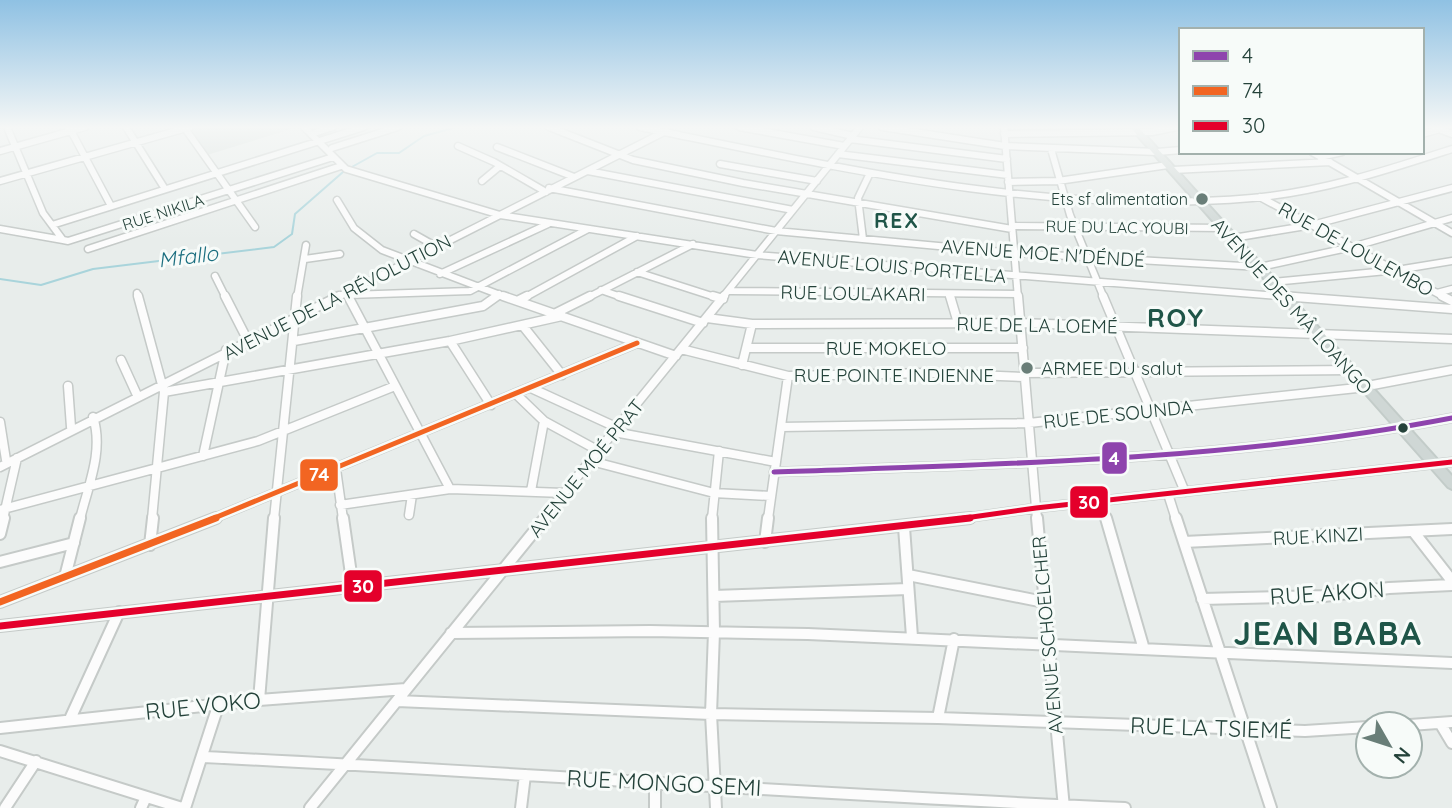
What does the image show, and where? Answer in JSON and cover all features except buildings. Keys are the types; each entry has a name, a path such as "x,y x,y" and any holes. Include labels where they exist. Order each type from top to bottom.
{"main road":[{"name":"AVENUE DES MÂ LOANGO","path":"1168,165 1452,484"}],"street":[{"path":"22,165 43,213 63,240"},
{"path":"0,181 56,165"},
{"path":"87,165 111,206"},
{"path":"150,165 164,189"},
{"path":"211,165 255,227"},
{"path":"52,225 243,165"},
{"name":"RUE NIKILA","path":"0,229 72,240 308,165"},
{"name":"AVENUE MOE N'DÉNDÉ","path":"497,165 547,190 776,231 1088,258 1260,267 1352,247 1452,218"},
{"path":"542,165 573,177"},
{"name":"AVENUE DE LA RÉVOLUTION","path":"226,351 597,165"},
{"name":"RUE DU LAC YOUBI","path":"657,165 858,204 1012,228 1223,228"},
{"path":"724,165 817,181"},
{"path":"830,165 1009,195 1066,199 1198,201 1260,197 1361,180 1406,165"},
{"name":"AVENUE MOÉ PRAT","path":"310,808 830,165"},
{"path":"942,165 1008,179 1058,181 1171,168 1276,165"},
{"name":"AVENUE SCHOELCHER","path":"1007,165 1054,724 1064,807"},
{"path":"1054,165 1058,181 1148,412 1185,492"},
{"path":"1333,165 1452,233"},
{"path":"88,249 341,166"},
{"name":"AVENUE LOUIS PORTELLA","path":"341,166 382,181 498,215 757,255 1452,309"},
{"path":"482,180 500,166"},
{"path":"587,170 793,210"},
{"path":"863,239 858,198 870,173"},
{"path":"1233,238 1312,225 1452,188"},
{"name":"RUE DE LOULEMBO","path":"1260,197 1452,302"},
{"name":"RUE POINTE INDIENNE","path":"337,200 362,236 383,250 440,274 637,343 788,376 1351,370"},
{"path":"440,274 551,223"},
{"path":"450,489 346,292 460,293 478,287 589,229"},
{"path":"414,234 436,246"},
{"path":"519,300 637,236"},
{"path":"163,386 221,381 523,326 559,314 693,244"},
{"path":"259,700 276,494 295,317 306,245"},
{"path":"305,259 340,254"},
{"path":"1273,282 1397,270 1452,261"},
{"name":"RUE LOULAKARI","path":"638,272 727,295 1018,294"},
{"path":"215,276 247,339"},
{"path":"1437,293 1452,289"},
{"name":"RUE DE LA LOEMÉ","path":"601,290 705,321 752,324 1020,323 1452,339"},
{"path":"137,293 163,386 159,468 149,545"},
{"path":"294,341 483,306 499,294"},
{"path":"948,294 958,323"},
{"name":"AVENUE DE LA RÉVOLUTION","path":"17,457 71,427 163,386 247,339 295,317"},
{"path":"743,365 749,348 752,324"},
{"path":"523,326 562,375"},
{"path":"450,341 491,405"},
{"path":"0,602 276,494 637,343"},
{"name":"RUE MOKELO","path":"749,348 1023,348"},
{"path":"203,456 226,351"},
{"path":"121,360 137,394"},
{"name":"RUE DE SOUNDA","path":"781,427 1029,423 1364,387 1452,370"},
{"path":"765,542 788,376"},
{"path":"68,386 71,427"},
{"name":"AVENUE DE LA RÉVOLUTION","path":"2,464 137,394 163,386"},
{"path":"4,509 284,433 395,386"},
{"path":"531,388 616,430 719,451 775,467 1034,462 1166,453 1365,435 1452,418"},
{"path":"516,394 544,421 598,451"},
{"path":"65,577 98,447 93,418"},
{"path":"531,491 544,421"},
{"path":"0,422 2,464"},
{"path":"716,808 712,714 713,547 714,493 719,451"},
{"path":"0,534 17,457"},
{"path":"591,461 714,493 771,496"},
{"path":"0,626 904,527 1036,508 1452,462"},
{"path":"335,469 353,588"},
{"path":"340,505 450,489 564,493"},
{"path":"1168,494 1271,808"},
{"path":"409,515 412,495"},
{"path":"1101,502 1143,646"},
{"path":"904,527 912,637"},
{"name":"RUE KINZI","path":"1184,542 1452,529"},
{"path":"1413,531 1452,583"},
{"path":"0,562 74,543"},
{"path":"908,575 1044,602"},
{"name":"RUE AKON","path":"1202,599 1324,596 1452,583"},
{"path":"714,596 908,589"},
{"path":"70,719 119,612"},
{"path":"451,633 714,632 912,637 1048,645 1143,646 1220,653 1452,663"},
{"path":"938,718 954,639"},
{"name":"RUE VOKO","path":"0,729 70,719 259,700 406,689"},
{"name":"RUE LA TSIEMÉ","path":"397,701 1054,724 1305,731 1354,728"},
{"path":"0,751 36,761 144,802 184,808 218,706"},
{"path":"1424,724 1446,723 1452,743"},
{"name":"RUE MONGO SEMI","path":"203,757 715,784 919,804 1125,808"},
{"path":"5,808 36,761"},
{"path":"522,808 525,775"},
{"path":"655,782 655,808"}],"waterway":[{"name":"Mfallo","path":"350,168 356,165"},
{"name":"Mfallo","path":"0,279 41,285 93,269 274,247 292,234 295,214 343,172"}],"transit line":[{"name":"74","path":"0,602 150,545 637,343"},
{"name":"4","path":"774,472 1081,461 1365,435 1452,418"},
{"name":"30","path":"0,626 904,527 1036,508 1452,462"}],"place":[{"name":"Ets sf alimentation","path":"1202,199"},
{"name":"ARMEE DU salut","path":"1027,368"}],"district":[{"name":"REX","path":"897,221"},
{"name":"ROY","path":"1176,318"},
{"name":"JEAN BABA","path":"1328,634"}]}
